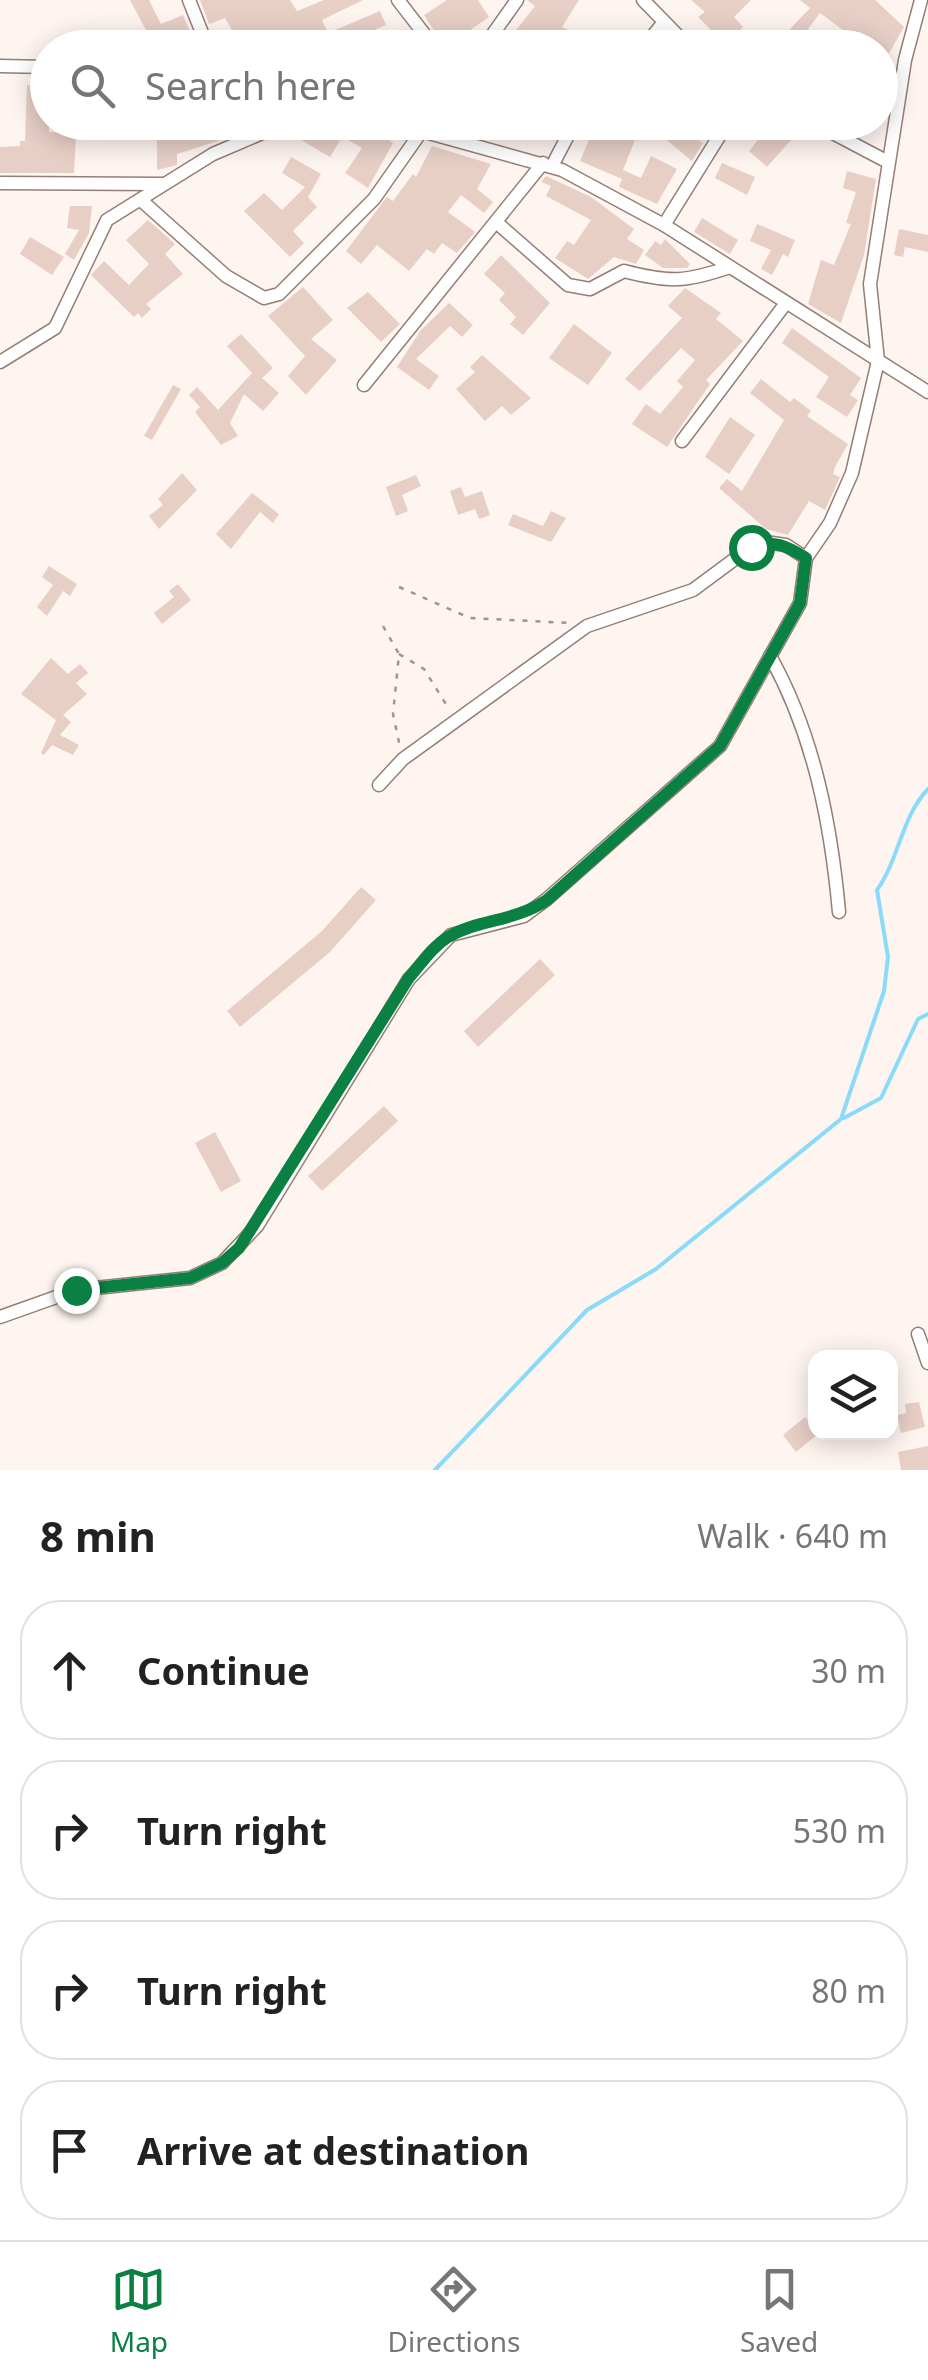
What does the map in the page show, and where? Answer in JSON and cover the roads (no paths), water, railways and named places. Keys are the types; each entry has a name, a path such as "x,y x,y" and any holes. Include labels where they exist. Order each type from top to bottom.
{"street":[{"path":"189,0 201,30"},
{"path":"398,0 421,30"},
{"path":"496,30 517,0"},
{"path":"643,0 672,30"},
{"path":"898,98 916,3"},
{"path":"658,30 664,22"},
{"path":"0,66 30,67"},
{"path":"0,362 50,334 100,227 213,154 246,140"},
{"path":"142,201 226,276 264,298 279,294 374,199 416,140"},
{"path":"464,140 547,165 664,225 928,392"},
{"path":"364,385 547,165 563,140"},
{"path":"664,225 717,140"},
{"path":"846,140 888,162"},
{"path":"0,1316 76,1290 190,1278 222,1263 256,1226 408,979 434,948 451,935 524,916 612,845 720,746 800,603 806,558 830,524 852,473 878,361 870,284 891,140"},
{"path":"0,183 115,187 164,184"},
{"path":"496,222 568,284 590,289 624,272 664,282 686,281 730,267"},
{"path":"682,441 786,304"},
{"path":"379,786 403,759 587,626 692,590 751,547 765,542 786,546 806,558"},
{"path":"770,656 805,731 833,848 839,912"},
{"path":"918,1334 928,1364"}],"waterway":[{"path":"435,1470 587,1310 656,1269 841,1119 884,991 888,957 877,890 912,812 928,789"},
{"path":"844,1118 881,1098 918,1019 928,1014"}]}
